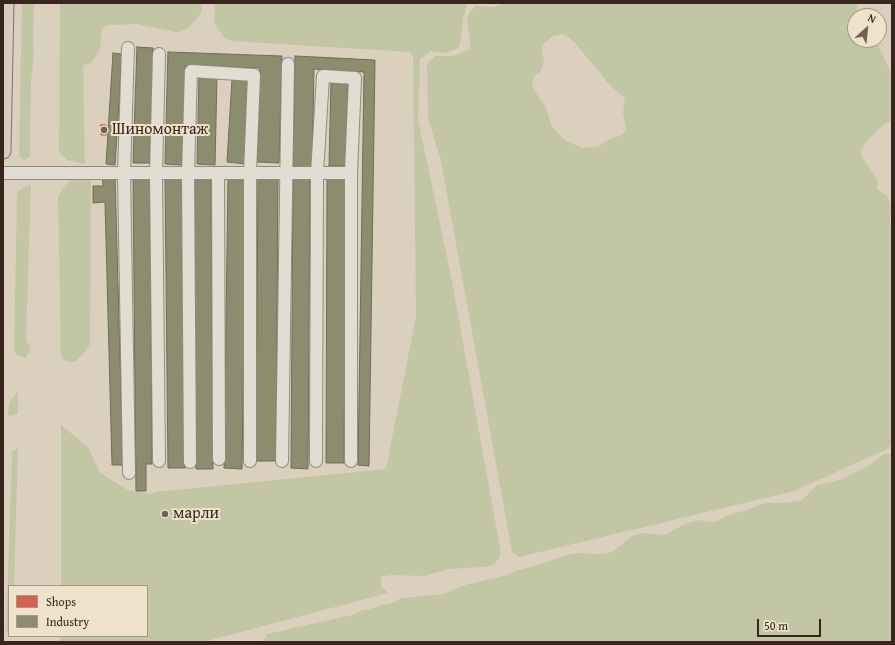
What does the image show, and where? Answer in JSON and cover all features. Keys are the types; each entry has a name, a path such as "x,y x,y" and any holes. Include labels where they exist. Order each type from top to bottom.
{"main road":[{"path":"3,151 6,3"}],"lane":[{"path":"128,48 124,173 128,473"},
{"path":"159,54 156,173 159,461"},
{"path":"282,461 288,64"},
{"path":"190,462 188,173 191,71 254,75 250,173 250,461"},
{"path":"316,461 317,173 323,76 355,78 351,173 351,461"},
{"path":"3,173 351,173"},
{"path":"218,173 219,459"}],"green space":[{"path":"22,3 34,3 34,56 31,81 30,157 24,160 19,156"},
{"path":"60,3 201,4 202,11 195,21 185,30 179,32 138,24 108,25 102,29 100,48 97,54 90,64 83,65 85,164 67,160 59,152"},
{"path":"214,3 468,3 463,18 460,44 457,49 444,53 431,51 420,59 418,119 452,281 500,548 500,557 494,565 484,567 449,569 424,576 391,575 381,577 381,586 388,593 203,642 61,642 60,637 148,637 148,585 61,585 61,425 88,447 100,473 128,490 151,494 155,492 386,469 416,316 413,57 410,52 231,41 225,38 214,22"},
{"path":"502,3 857,3 857,8 847,8 847,48 879,48 889,68 892,84 892,119 883,125 868,140 861,150 861,155 878,182 877,188 887,196 891,208 892,445 885,450 794,491 519,557 512,552 441,161 428,118 427,64 435,56 453,56 470,49 467,21 469,13 475,6 494,7","holes":["562,34 566,35 576,44 607,82 623,96 625,100 623,113 626,128 624,132 597,147 582,148 565,140 552,127 546,108 534,90 532,81 536,74 540,72 544,63 542,49 543,45 552,36"]},
{"path":"91,176 90,344 75,362 69,362 63,360 61,355 58,197 62,189 71,179"},
{"path":"31,184 26,340 30,347 30,351 25,358 16,355 14,350 17,194 19,190"},
{"path":"18,391 18,414 8,416 9,403"},
{"path":"18,448 14,585 8,585 8,633 6,633 12,452"},
{"path":"892,453 892,642 263,642 267,634 352,615 365,609 368,610 381,605 390,604 402,598 444,594 465,585 507,575 515,571 567,555 577,553 598,554 612,552 631,537 641,533 664,535 685,524 699,520 712,522 718,521 725,516 748,510 763,503 783,503 802,500 817,485 840,480 866,467 884,454"}],"building: Shops":[{"name":"Шиномонтаж","path":"101,125 106,125 106,135 101,135"}],"building: Industry":[{"path":"137,47 153,48 150,163 133,163"},
{"path":"168,52 282,56 279,163 257,162 260,68 185,66 182,165 165,164"},
{"path":"113,53 122,54 115,165 106,164"},
{"path":"295,56 375,60 369,466 358,465 364,72 314,69 312,167 293,166"},
{"path":"199,76 217,77 215,165 197,164"},
{"path":"232,79 251,81 246,164 227,162"},
{"path":"331,81 348,82 346,166 329,166"},
{"path":"102,176 115,176 123,465 112,465 105,202 93,203 93,186 103,186"},
{"path":"193,176 211,176 213,469 196,469"},
{"path":"228,177 246,177 242,469 224,468"},
{"path":"133,178 150,178 152,464 146,464 146,491 136,491"},
{"path":"165,178 182,178 185,468 168,468"},
{"path":"258,178 278,178 276,461 256,461"},
{"path":"293,178 310,178 308,469 291,468"},
{"path":"327,178 346,178 344,463 326,463"}],"place":[{"name":"Шиномонтаж","path":"104,130"},
{"name":"марли","path":"165,514"}]}
